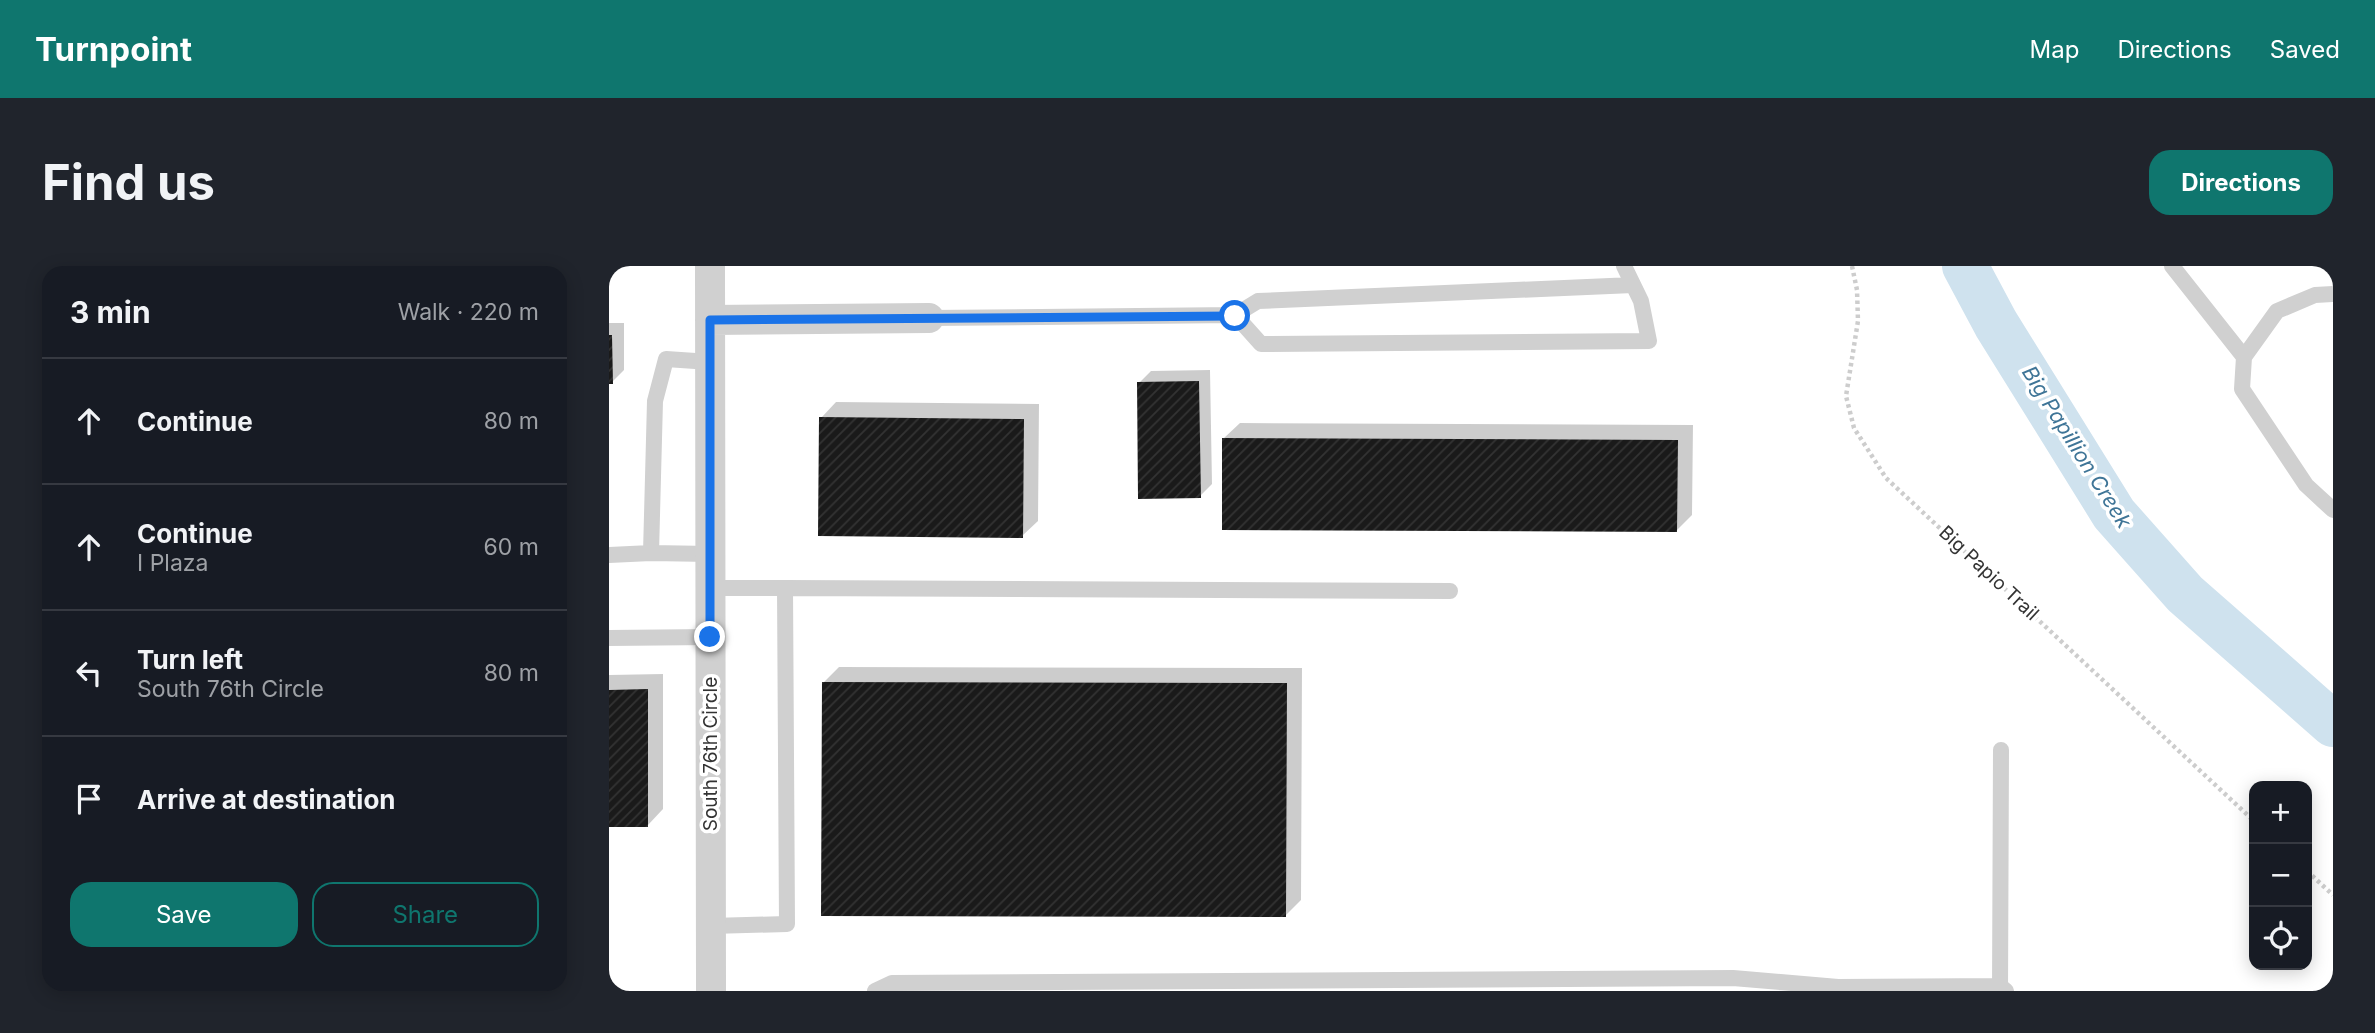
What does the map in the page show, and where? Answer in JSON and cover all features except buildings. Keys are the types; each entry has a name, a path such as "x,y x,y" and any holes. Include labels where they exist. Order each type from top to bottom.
{"street":[{"name":"South 76th Circle","path":"709,266 711,991"},
{"path":"710,320 929,318"}],"lane":[{"path":"1235,316 1261,344 1649,341 1641,302 1624,266"},
{"path":"2172,266 2244,357"},
{"path":"929,318 1235,316 1258,302 1633,285"},
{"path":"2333,294 2315,295 2277,311 2244,357 2242,389 2306,485 2333,510"},
{"path":"651,553 655,401 666,359 710,362"},
{"path":"609,555 710,554"},
{"path":"710,588 1450,592"},
{"path":"711,926 787,924 785,588"},
{"path":"609,638 710,637"},
{"path":"876,991 892,983 1719,978 1858,989 2002,989 2001,750"}],"path":[{"name":"Big Papio Trail","path":"1852,266 1857,290 1858,321 1846,396 1854,428 1887,478 2249,816"},
{"path":"2312,876 2333,895"}],"waterway":[{"name":"Big Papillion Creek","path":"1965,266 1996,324 2114,514 2185,594 2333,724"}],"route":[{"path":"710,637 710,320 1235,316"}]}
